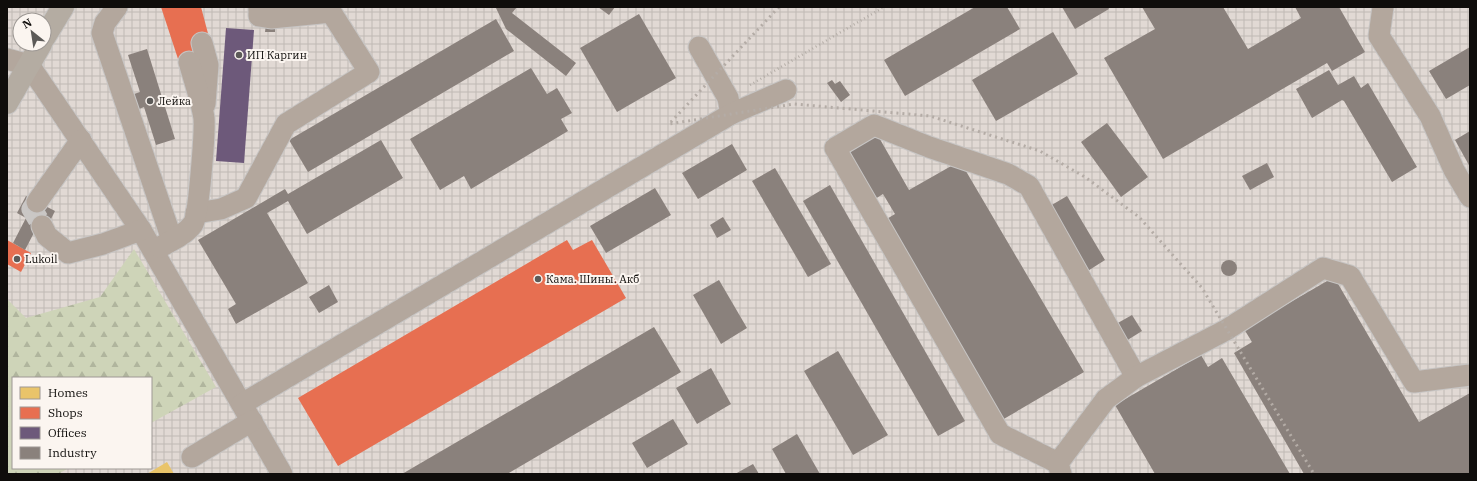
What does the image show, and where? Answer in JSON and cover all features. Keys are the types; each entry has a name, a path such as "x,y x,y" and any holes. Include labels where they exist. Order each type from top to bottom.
{"main road":[{"path":"52,25 63,7"},
{"path":"7,103 36,52"}],"street":[{"path":"117,7 105,23 102,33 172,240"},
{"path":"196,213 221,209 246,198 286,124 369,72 331,12 271,18 259,16 259,7"},
{"path":"1383,7 1379,36 1430,116 1454,170 1470,197"},
{"path":"154,251 172,240 193,224 196,213 200,188 208,65 202,44"},
{"path":"699,47 730,106"},
{"path":"7,59 29,65 141,230 282,474"},
{"path":"189,62 204,119"},
{"path":"192,457 247,413 730,106 786,90"},
{"path":"1136,377 1029,186 1008,174 929,147 874,125 835,148 1000,434 1060,468 1106,399 1136,377 1226,330 1323,268 1350,276 1414,382 1470,375"},
{"path":"37,202 80,140"},
{"path":"42,226 47,236 68,253 103,244 141,230"}],"path":[{"path":"730,106 884,7"}],"shaded area":[{"path":"7,7 1470,7 1470,474 7,474"}],"green space":[{"path":"134,249 216,387 152,422 152,377 12,377 12,469 67,469 58,474 7,474 7,299 26,318 100,297"}],"building: Homes":[{"path":"167,462 174,474 147,474"}],"building: Shops":[{"path":"161,7 201,7 210,41 180,65"},
{"name":"Lukoil","path":"7,240 31,253 21,272 7,264"},
{"path":"567,240 573,250 592,240 626,298 338,466 298,398"}],"building: Offices":[{"path":"226,28 254,30 244,163 216,161"}],"building: Industry":[{"path":"517,7 512,13 576,63 566,76 506,29 496,8"},
{"path":"598,7 615,7 609,15"},
{"path":"975,7 1007,7 1020,29 905,96 884,60"},
{"path":"1062,7 1108,7 1109,9 1075,29"},
{"path":"1142,7 1223,7 1248,49 1301,18 1295,7 1339,7 1365,52 1332,71 1327,63 1163,159 1104,58 1155,29"},
{"path":"639,14 676,78 617,112 580,48"},
{"path":"496,19 514,51 308,172 289,140"},
{"path":"266,24 275,24 275,32 265,32"},
{"path":"1053,32 1078,74 996,121 972,80"},
{"path":"1470,47 1470,85 1446,99 1429,71"},
{"name":"Лейка","path":"147,49 175,139 156,145 144,107 139,109 134,94 140,92 128,55"},
{"path":"531,68 547,94 557,88 572,113 561,119 568,131 471,189 464,176 440,190 410,139"},
{"path":"1329,70 1338,85 1354,76 1361,88 1368,83 1417,167 1392,182 1342,100 1312,118 1296,89"},
{"path":"832,80 835,84 840,81 850,95 841,102 827,83"},
{"path":"1107,123 1148,177 1121,197 1081,142"},
{"path":"1470,131 1470,167 1455,140"},
{"path":"877,134 909,190 960,161 1084,372 1002,420 885,220 895,214 883,194 875,199 847,151"},
{"path":"381,140 403,178 307,234 288,201 267,213 308,283 236,324 228,309 236,304 198,240 285,189 288,194"},
{"path":"732,144 747,170 698,199 682,173"},
{"path":"1267,163 1274,177 1250,190 1242,176"},
{"path":"775,168 831,264 808,277 752,181"},
{"path":"830,185 965,421 938,436 803,201"},
{"path":"655,188 671,215 606,253 590,226"},
{"path":"26,196 55,211 46,229 38,225 25,250 13,243 26,218 17,213"},
{"path":"1067,196 1105,260 1083,274 1045,209"},
{"path":"723,217 731,230 717,238 710,225"},
{"path":"1229,260 1235,262 1237,268 1235,274 1229,276 1223,274 1221,268 1223,262"},
{"path":"1334,277 1419,422 1470,393 1470,474 1304,474 1234,353 1252,342 1244,329"},
{"path":"719,280 747,328 721,344 693,295"},
{"path":"329,285 338,302 319,313 309,297"},
{"path":"1132,315 1142,331 1126,341 1116,324"},
{"path":"654,327 681,372 507,474 402,474"},
{"path":"838,351 888,435 853,455 804,371"},
{"path":"1201,355 1208,367 1222,358 1290,474 1155,474 1115,405"},
{"path":"711,368 731,404 697,424 676,388"},
{"path":"673,419 688,444 647,468 632,443"},
{"path":"797,434 820,474 786,474 772,449"},
{"path":"753,464 759,474 735,474"}],"tunnel":[{"path":"37,202 32,209 42,226"}],"railway":[{"path":"779,7 669,124 794,104 930,116 1040,151 1085,177 1139,217 1202,288 1314,474"}],"place":[{"name":"ИП Каргин","path":"239,55"},
{"name":"Лейка","path":"150,101"},
{"name":"Lukoil","path":"17,259"},
{"name":"Кама. Шины. Акб","path":"538,279"}]}
